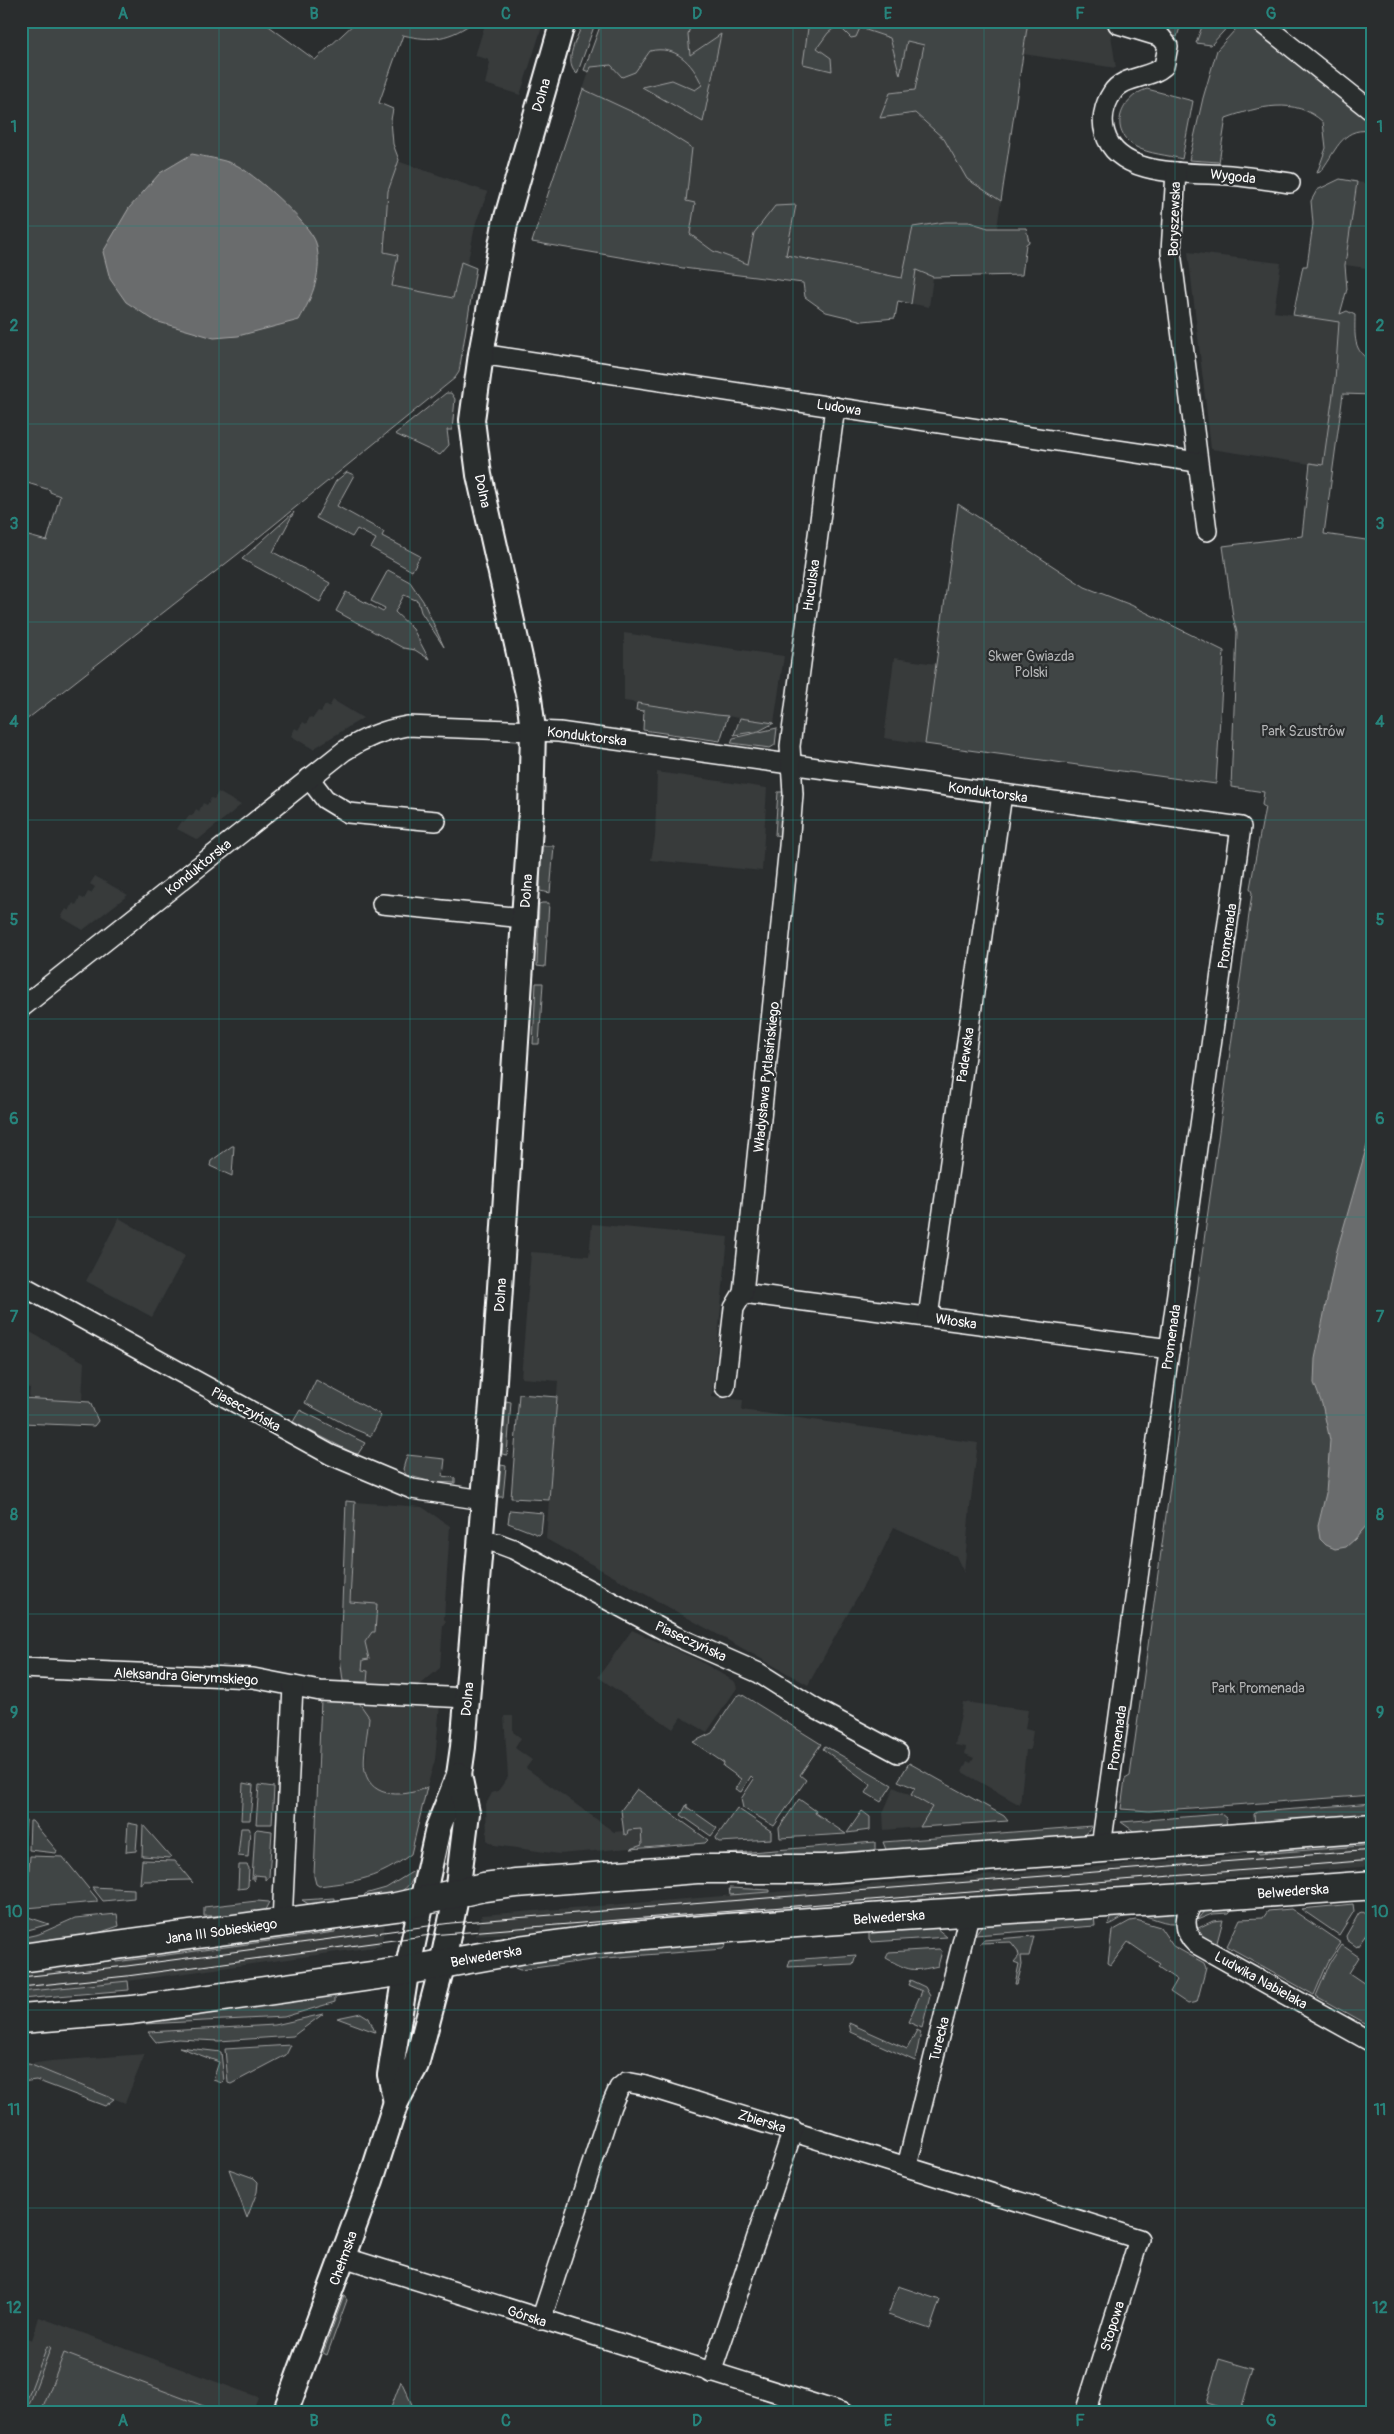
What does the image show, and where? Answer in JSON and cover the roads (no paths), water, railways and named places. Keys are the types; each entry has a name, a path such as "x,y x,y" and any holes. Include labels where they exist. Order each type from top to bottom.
{"main road":[{"path":"421,1902 457,1893 508,1884 697,1869 823,1869 1373,1828"},
{"name":"Belwederska","path":"407,1970 599,1939 970,1911 1373,1885"},
{"name":"Jana III Sobieskiego","path":"21,1958 282,1923 421,1902"},
{"path":"21,2019 132,2010 407,1970"}],"street":[{"name":"Dolna","path":"421,1902 442,1815 459,1775 468,1698 514,1099 531,811 533,730 529,698 475,448 472,420 481,354 505,224 563,21"},
{"path":"1259,21 1373,112"},
{"name":"Boryszewska","path":"1118,24 1161,37 1168,46 1168,54 1164,66 1154,74 1124,82 1112,92 1103,117 1107,140 1112,149 1129,162 1176,172 1171,252 1207,531"},
{"name":"Wygoda","path":"1176,172 1231,175 1290,183"},
{"name":"Ludowa","path":"481,354 1197,462"},
{"name":"Huculska","path":"791,765 791,736 835,406"},
{"name":"Konduktorska","path":"21,1008 309,778 360,740 388,730 423,726 533,730 1241,827"},
{"name":"Władysława Pytlasińskiego","path":"725,1387 734,1308 743,1292 789,846 793,794 791,765"},
{"path":"309,778 325,799 348,814 436,821"},
{"name":"Padewska","path":"928,1317 1002,794"},
{"name":"Promenada","path":"1101,1847 1241,827"},
{"path":"382,904 524,918"},
{"name":"Piaseczyńska","path":"21,1285 331,1455 412,1489 483,1500"},
{"name":"Włoska","path":"743,1292 1170,1349"},
{"name":"Piaseczyńska","path":"480,1540 498,1542 513,1548 675,1636 758,1673 816,1709 898,1753"},
{"name":"Aleksandra Gierymskiego","path":"21,1668 253,1678 320,1691 468,1698"},
{"path":"282,1923 293,1686"},
{"name":"Dolna","path":"442,1964 457,1893 467,1813 459,1775"},
{"name":"Ludwika Nabielaka","path":"1198,1897 1190,1907 1185,1926 1193,1940 1215,1955 1373,2043"},
{"path":"396,2102 390,2076 407,1970 421,1902"},
{"name":"Turecka","path":"907,2166 970,1911"},
{"name":"Chełmska","path":"285,2413 371,2180 396,2102 416,2065 442,1964"},
{"name":"Zbierska","path":"541,2320 611,2106 619,2088 626,2082 642,2085 793,2130 1139,2239"},
{"path":"711,2373 793,2130"},
{"name":"Stopowa","path":"1085,2413 1139,2239"},
{"name":"Górska","path":"343,2257 843,2413"}],"tram line":[{"path":"21,1977 127,1966 451,1923 1373,1850"},
{"path":"21,1987 127,1976 431,1935 1373,1860"}],"park label":[{"name":"Skwer Gwiazda Polski","path":"1031,664"},
{"name":"Park Szustrów","path":"1303,731"},
{"name":"Park Promenada","path":"1258,1688"}]}
